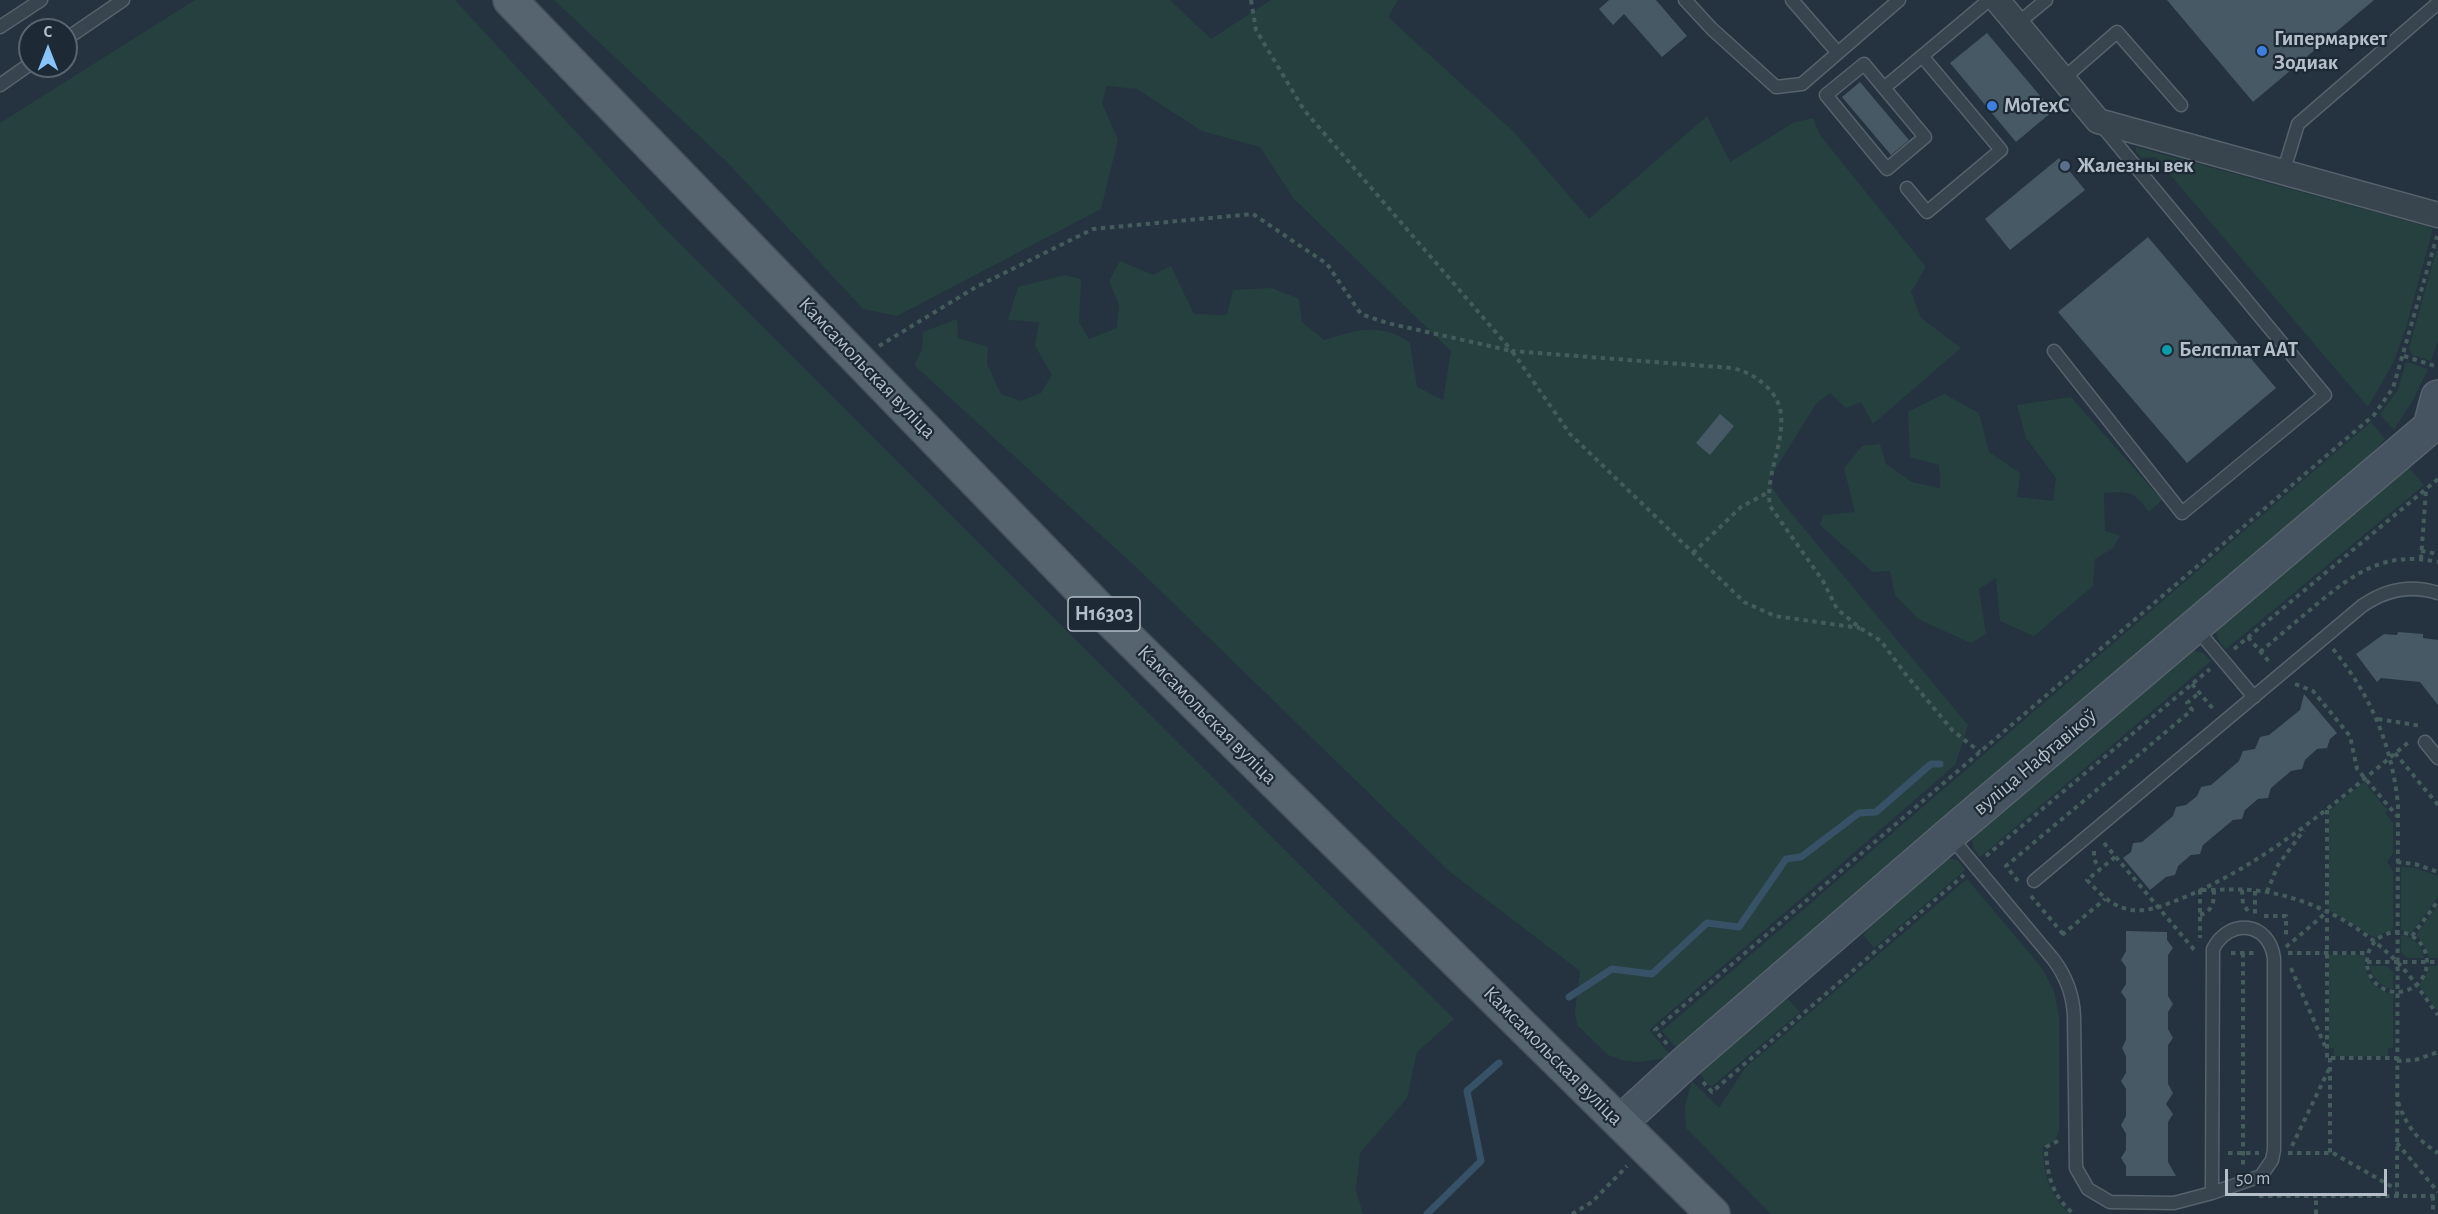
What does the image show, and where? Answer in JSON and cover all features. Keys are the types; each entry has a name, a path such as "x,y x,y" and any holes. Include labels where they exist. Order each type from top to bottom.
{"main road":[{"name":"Камсамольская вуліца","path":"510,0 1114,624 1713,1214"}],"street":[{"path":"1997,0 2098,122 2438,215"},
{"name":"вуліца Нафтавікоў","path":"1621,1122 1685,1063 1949,835 2435,420"}],"lane":[{"path":"0,27 41,0"},
{"path":"78,31 123,0"},
{"path":"1685,0 1712,29 1776,87 1802,84 1899,0"},
{"path":"1792,0 1838,53"},
{"path":"1884,87 1989,0"},
{"path":"2017,24 2046,0"},
{"path":"2283,173 2298,124 2438,3"},
{"path":"2063,79 2117,32 2181,105"},
{"path":"1907,188 1927,212 2001,150 1922,56"},
{"path":"1864,64 1884,87 1925,137 1887,169 1826,95 1864,64"},
{"path":"0,85 18,72"},
{"path":"2054,351 2182,513 2325,395 2098,122"},
{"path":"2031,886 2375,598 2404,589 2420,589 2438,593"},
{"path":"2194,627 2254,697"},
{"path":"2422,738 2438,758"},
{"path":"1949,835 2053,959 2064,977 2072,996 2074,1016 2074,1155 2080,1179 2098,1197 2110,1202 2174,1203 2212,1193 2243,1183 2261,1176 2268,1169 2274,1153 2274,958 2268,940 2255,930 2243,927 2224,934 2218,940 2212,958 2212,1193"}],"path":[{"path":"1251,0 1256,30 1304,110 1512,351 1570,434 1744,602 1775,616 1860,628"},
{"path":"858,359 976,287 1093,229 1253,214 1327,264 1361,314 1387,323 1512,351 1732,368 1752,373 1777,396 1783,417 1767,493 1770,506 1824,581 1837,609 1860,628 1881,641 1953,731 1980,752"},
{"path":"1655,1030 2374,415 2393,388 2438,232"},
{"path":"2404,356 2438,367"},
{"path":"1712,1092 1975,866 2438,479"},
{"path":"2421,559 2426,489"},
{"path":"1693,553 1741,507 1767,493"},
{"path":"2421,551 2438,554"},
{"path":"2260,652 2360,571 2391,561 2421,559 2438,562"},
{"path":"2332,647 2350,670 2378,719 2396,780 2397,1196"},
{"path":"2290,682 2313,691 2350,736 2357,769 2397,816"},
{"path":"2020,883 2006,866 2192,710 2187,703 2199,693"},
{"path":"2378,719 2428,727 2422,738"},
{"path":"2115,857 2087,880 2105,899 2130,909 2158,908 2201,890 2270,851 2308,825 2411,740"},
{"path":"2395,753 2438,805"},
{"path":"2326,809 2327,1058 2415,1060 2438,1052"},
{"path":"2266,892 2281,858 2308,825"},
{"path":"2102,840 2200,957 2201,890"},
{"path":"2397,862 2415,864 2438,872"},
{"path":"1975,866 1988,863"},
{"path":"1969,878 1975,866"},
{"path":"2031,886 2063,934"},
{"path":"2201,890 2266,892 2292,898 2327,912 2355,927 2397,962 2438,1015"},
{"path":"2200,915 2209,910 2213,904 2214,890"},
{"path":"2255,891 2255,914"},
{"path":"2054,942 2105,899"},
{"path":"2412,936 2438,901"},
{"path":"2286,948 2327,912"},
{"path":"2397,932 2412,936 2421,944 2427,962 2426,971 2416,985 2397,992 2379,986 2373,979 2367,962 2368,953 2375,942 2388,933 2397,932"},
{"path":"2243,953 2243,1199 2252,1196 2436,1195"},
{"path":"2367,962 2438,962"},
{"path":"2290,966 2327,1049"},
{"path":"2330,1058 2330,1153"},
{"path":"2289,1153 2330,1068"},
{"path":"2397,1098 2409,1128 2426,1146 2438,1153"},
{"path":"2061,1135 2057,1143 2046,1148 2048,1175 2056,1194 2074,1214"},
{"path":"2397,1142 2436,1195 2433,1214"},
{"path":"1572,1214 1592,1202 1645,1148"},
{"path":"2212,1153 2330,1153 2397,1189"},
{"path":"2316,1196 2316,1214"}],"green space":[{"path":"195,0 455,0 667,231 1454,1019 1417,1052 1407,1098 1360,1153 1356,1190 1363,1214 0,1214 0,123 71,78 78,78 78,74"},
{"path":"554,0 1170,0 1211,39 1271,0 1398,0 1388,17 1514,132 1589,219 1707,116 1730,162 1793,123 1813,118 1820,135 1926,267 1911,292 1921,318 1961,348 1873,424 1861,402 1846,408 1830,393 1816,404 1768,481 1782,502 1968,725 1955,765 1649,1030 1672,1057 1640,1062 1625,1061 1608,1055 1577,1025 1575,1012 1580,971 1449,871 1136,567 914,365 922,350 923,332 957,319 958,338 988,347 987,364 1001,394 1021,401 1041,393 1052,375 1035,346 1039,322 1008,320 1018,287 1065,275 1081,279 1079,322 1089,339 1117,328 1119,305 1109,281 1120,261 1153,275 1171,266 1194,314 1227,315 1233,290 1272,288 1299,299 1302,322 1324,340 1368,330 1389,332 1399,336 1410,343 1417,387 1443,400 1451,351 1294,199 1260,147 1202,131 1137,89 1107,86 1102,103 1118,140 1101,209 897,316 863,309 729,164"},
{"path":"2136,147 2433,228 2407,324 2394,361 2368,407 2155,157 2141,158 2136,152"},
{"path":"2438,245 2438,340 2431,361 2412,355 2409,348"},
{"path":"2406,362 2428,369 2413,400 2394,430 2380,414 2398,390"},
{"path":"1944,394 1979,413 1989,452 2020,473 2017,497 2053,501 2056,478 2026,438 2017,405 2071,397 2162,500 2149,512 2135,496 2119,492 2104,493 2105,531 2120,536 2113,548 2095,559 2093,586 2034,636 2000,621 1996,578 1979,589 1986,634 1971,643 1918,619 1895,595 1890,571 1873,572 1820,525 1823,515 1855,512 1844,468 1862,446 1880,444 1886,464 1912,482 1940,488 1939,465 1910,457 1908,412"},
{"path":"2371,422 2385,439 2357,470 1679,1051 1662,1031"},
{"path":"2407,465 2424,485 2226,649 2219,641 2216,632 2221,625"},
{"path":"2190,650 2203,653 2211,661 1980,857 1974,849 1974,834"},
{"path":"2364,782 2388,811 2385,813 2393,823 2393,853 2387,862 2393,871 2393,930 2375,938 2329,910 2329,811"},
{"path":"1949,858 1958,861 1965,870 1874,948 1863,935 1881,913 1902,889 1925,869"},
{"path":"2401,867 2414,868 2438,876 2438,897 2411,933 2401,930"},
{"path":"1967,879 2042,968 2054,991 2059,1017 2059,1131 2055,1141 2043,1146 2043,1155 2052,1192 2070,1214 1771,1214 1686,1128 1685,1106 1692,1081 1719,1108 1745,1068"},
{"path":"2438,905 2438,958 2429,958 2423,943 2416,935"},
{"path":"2401,935 2416,943 2424,958 2407,958 2401,952"},
{"path":"2329,955 2365,955 2365,969 2371,980 2380,989 2393,994 2393,1048 2388,1048 2388,1056 2334,1056 2334,1048 2329,1048"},
{"path":"2370,966 2387,966 2393,972 2393,989 2378,981"},
{"path":"2429,966 2438,966 2438,1011 2419,985 2428,972"},
{"path":"1788,999 1800,1012 1711,1087 1694,1067 1737,1032"}],"building":[{"path":"1609,0 1656,0 1687,36 1662,57 1624,14 1613,25 1599,9"},
{"name":"Гипермаркет Зодиак","path":"2167,0 2374,0 2253,102"},
{"path":"1987,33 2053,111 2016,142 1950,63"},
{"path":"1860,82 1909,140 1891,155 1842,97"},
{"path":"2059,158 2085,190 2010,250 1985,219"},
{"name":"Белсплат ААТ","path":"2148,237 2276,388 2187,463 2058,312"},
{"path":"1720,414 1734,426 1710,455 1696,443"},
{"path":"2398,632 2423,634 2423,638 2438,640 2438,705 2420,682 2381,678 2377,682 2356,654 2384,634 2397,635"},
{"path":"2304,694 2337,733 2330,739 2327,748 2317,749 2305,760 2302,769 2291,771 2271,788 2268,798 2258,799 2245,810 2242,819 2233,820 2203,845 2200,854 2191,855 2178,866 2175,875 2166,877 2150,890 2123,858 2131,852 2133,843 2142,842 2173,816 2176,807 2186,805 2197,796 2201,787 2211,785 2239,761 2243,751 2255,749 2260,737 2269,735 2300,710"},
{"path":"2126,931 2167,932 2167,940 2173,948 2168,955 2168,996 2173,1004 2168,1012 2168,1029 2173,1038 2168,1045 2168,1084 2173,1093 2166,1104 2173,1114 2168,1122 2168,1162 2176,1176 2126,1176 2126,1166 2121,1158 2126,1150 2126,1134 2121,1125 2126,1116 2126,1089 2121,1081 2126,1073 2126,1056 2122,1048 2126,1040 2126,999 2121,992 2126,984 2126,967 2121,960 2126,951"}],"waterway":[{"path":"1569,997 1612,969 1652,974 1707,923 1739,927 1786,859 1801,857 1859,813 1876,812 1931,764 1940,764"},
{"path":"1427,1214 1481,1161 1467,1091 1499,1063"}],"place":[{"name":"Гипермаркет Зодиак","path":"2262,51"},
{"name":"MoTexC","path":"1992,106"},
{"name":"Жалезны век","path":"2065,166"},
{"name":"Белсплат ААТ","path":"2167,350"}]}
